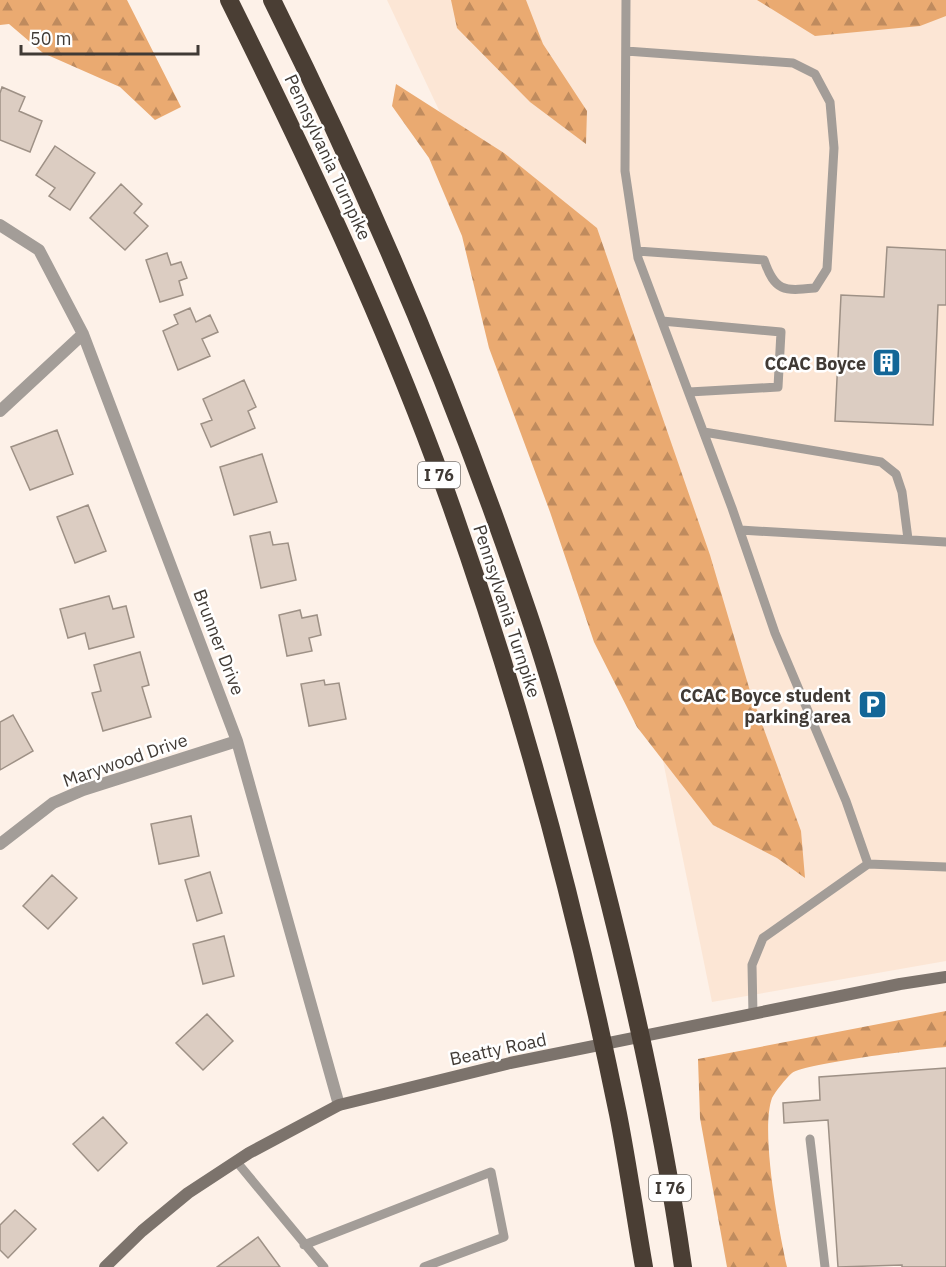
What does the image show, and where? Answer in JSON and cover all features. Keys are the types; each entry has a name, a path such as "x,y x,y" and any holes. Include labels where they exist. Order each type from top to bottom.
{"highway":[{"name":"Pennsylvania Turnpike","path":"230,0 344,239 434,460 499,649 534,768 587,973 619,1117 644,1267"},
{"name":"Pennsylvania Turnpike","path":"272,0 340,140 389,249 473,456 525,603 557,706 625,963 656,1109 683,1267"}],"street":[{"name":"Brunner Drive","path":"0,225 39,250 83,333 237,741 339,1106"},
{"path":"0,411 83,333"},
{"name":"Marywood Drive","path":"0,844 53,803 83,790 237,741"},
{"name":"Beatty Road","path":"105,1267 142,1231 188,1193 236,1161 339,1106 510,1063 900,984 946,977"}],"lane":[{"path":"626,0 625,171 637,250 740,530 775,633 846,801 868,864"},
{"path":"626,51 794,63 815,74 830,102 834,148 826,269 815,288 787,290 771,280 764,260 637,250"},
{"path":"662,321 781,332 778,387 689,392"},
{"path":"704,432 881,462 896,474 902,492 908,539"},
{"path":"740,530 946,542"},
{"path":"753,1015 752,965 763,938 868,864 946,867"},
{"path":"810,1139 825,1267"},
{"path":"236,1161 324,1267"},
{"path":"304,1245 491,1172 504,1237 424,1267"}],"shaded area":[{"path":"387,0 946,0 946,961 712,1002 634,618 505,250"}],"green space":[{"path":"0,0 127,0 181,107 155,120 120,87 43,53 9,24 0,25"},
{"path":"451,0 526,0 543,44 587,111 586,144 530,102 457,28"},
{"path":"757,0 946,0 946,16 920,26 815,36"},
{"path":"396,84 504,153 597,228 710,555 750,691 801,831 805,878 777,858 713,825 637,727 594,642 550,512 489,348 462,236 429,158 392,106"},
{"path":"946,1011 946,1047 819,1065 792,1073 784,1082 772,1098 768,1133 772,1181 787,1267 727,1267 700,1118 698,1059"}],"building":[{"path":"2,87 25,97 19,111 42,121 30,152 0,140"},
{"path":"55,146 95,173 70,210 49,196 55,188 36,175"},
{"path":"121,184 142,204 134,213 148,226 125,250 90,218"},
{"name":"CCAC Boyce","path":"887,247 946,250 946,305 938,305 933,425 835,421 841,295 884,297"},
{"path":"167,253 171,265 181,262 187,278 179,281 183,295 160,302 146,260"},
{"path":"190,308 196,322 210,315 218,332 202,339 210,356 178,370 163,331 178,324 174,315"},
{"path":"244,380 256,407 248,411 255,428 211,447 201,424 212,420 203,399"},
{"path":"57,430 73,474 30,490 11,447"},
{"path":"262,454 277,502 234,515 220,467"},
{"path":"88,505 106,551 75,563 57,517"},
{"path":"270,532 273,545 288,543 296,580 261,588 250,536"},
{"path":"109,596 113,609 126,606 134,637 89,649 85,633 68,638 60,609"},
{"path":"300,610 302,618 317,615 321,635 309,638 312,651 287,656 279,615"},
{"path":"140,652 149,685 142,687 151,717 103,731 92,693 101,691 94,665"},
{"path":"324,680 325,685 339,683 346,719 309,726 301,684"},
{"path":"13,715 33,751 0,770 0,722"},
{"path":"191,816 199,856 159,864 151,824"},
{"path":"210,872 222,913 197,921 185,880"},
{"path":"52,875 77,898 48,929 23,906"},
{"path":"224,936 234,976 203,984 193,944"},
{"path":"207,1014 233,1041 203,1070 176,1043"},
{"path":"946,1068 946,1267 902,1267 902,1265 838,1267 828,1120 784,1123 783,1103 820,1100 819,1077"},
{"path":"103,1117 127,1143 98,1171 73,1144"},
{"path":"15,1210 36,1229 8,1258 0,1250 0,1225"},
{"path":"258,1237 280,1267 217,1267"}],"place":[{"name":"CCAC Boyce","path":"887,363"},
{"name":"CCAC Boyce student parking area","path":"872,705"}]}
